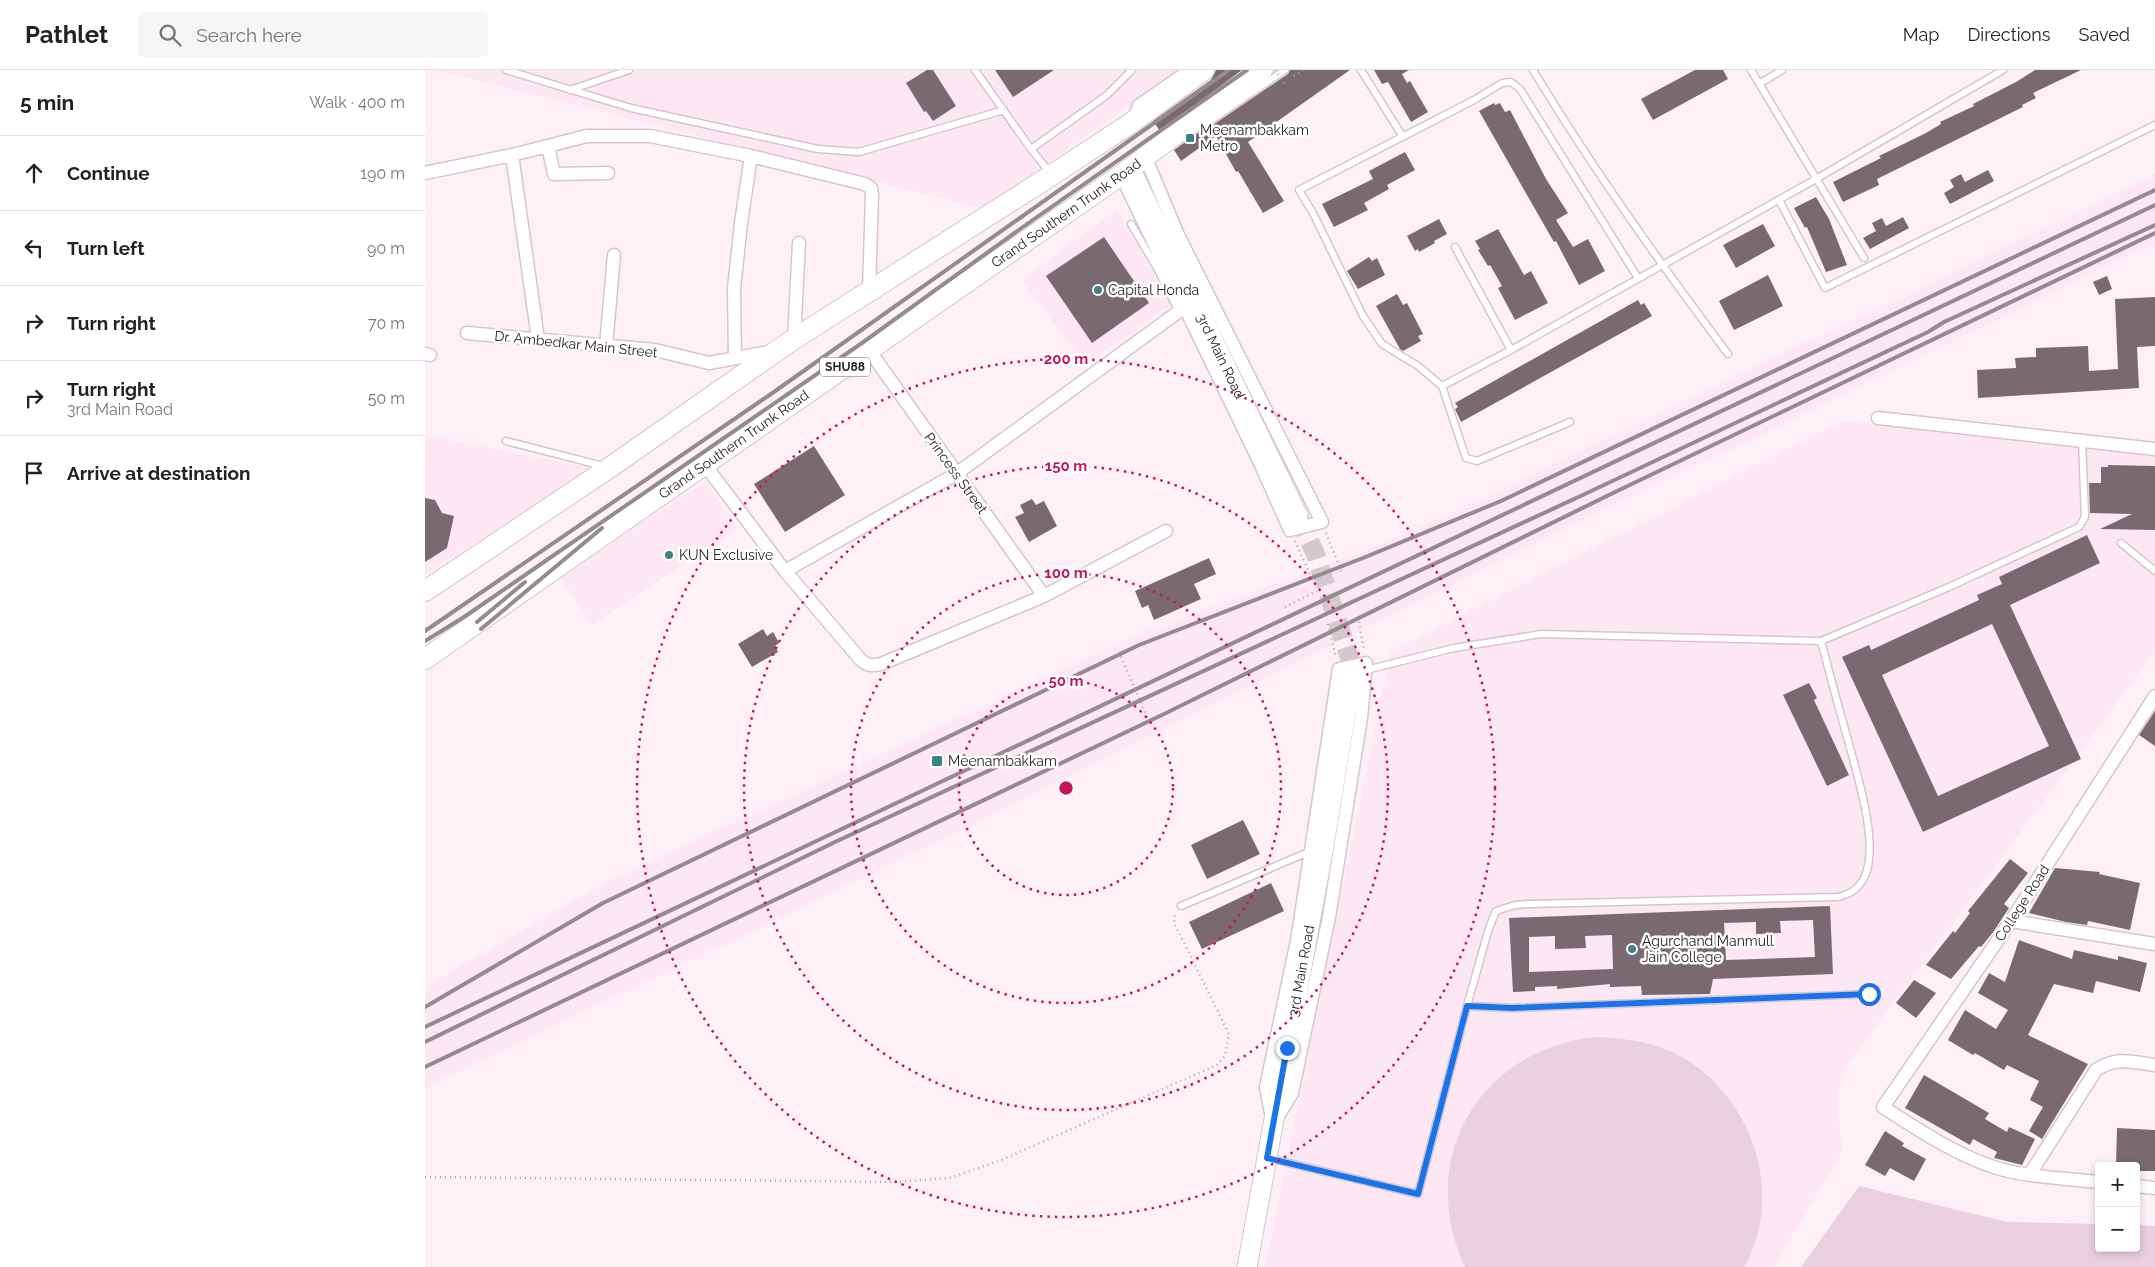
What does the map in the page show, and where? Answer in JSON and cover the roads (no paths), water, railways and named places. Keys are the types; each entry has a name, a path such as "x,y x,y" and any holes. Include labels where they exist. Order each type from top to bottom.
{"main road":[{"path":"425,591 609,468 793,339 1052,174 1131,122 1204,70"},
{"name":"Grand Southern Trunk Road","path":"425,660 1137,162 1263,70"}],"street":[{"path":"425,173 512,155 587,136 650,136 751,156 869,186 872,194 869,291"},
{"path":"548,146 554,174 608,173"},
{"path":"512,155 538,339"},
{"path":"735,358 734,289 751,156"},
{"path":"1137,162 1178,235 1323,525 1293,527 1182,309 1137,162"},
{"name":"3rd Main Road","path":"1137,162 1293,527"},
{"path":"793,339 799,243"},
{"path":"606,346 614,255"},
{"path":"785,571 956,474 1182,309"},
{"name":"Dr. Ambedkar Main Street","path":"467,333 655,350 709,363 774,353"},
{"name":"Princess Street","path":"869,350 1044,596"},
{"path":"1878,418 2155,449"},
{"path":"705,465 785,571 865,665 881,664 1044,596 1166,532"},
{"path":"1273,1124 1266,1087 1297,941 1311,851 1356,669"},
{"name":"3rd Main Road","path":"1247,1267 1356,669"},
{"name":"College Road","path":"2030,1174 2017,1173 1957,1151 1917,1130 1883,1107 2011,921 2155,696"},
{"path":"2011,921 2155,944"},
{"path":"2095,1182 2030,1174 2096,1070 2114,1061 2155,1065"},
{"path":"2140,1186 2155,1188"}],"lane":[{"path":"506,70 631,108 818,149 859,152 1004,110"},
{"path":"570,90 629,70"},
{"path":"975,70 1031,149 1052,174"},
{"path":"1031,149 1107,94 1132,70"},
{"path":"1131,122 1136,104 1185,70"},
{"path":"1195,131 1285,70"},
{"path":"1361,70 1403,137"},
{"path":"1533,70 1560,115 1661,265 1728,354"},
{"path":"1751,70 1864,258"},
{"path":"1759,84 1782,70"},
{"path":"1442,386 1511,350 1779,200 2002,70"},
{"path":"1569,422 1477,461 1466,458 1442,386 1418,366 1382,344 1363,316 1314,215 1299,190 1474,100 1502,83 1511,82 1520,89 1638,278"},
{"path":"1779,200 1825,288 2155,125"},
{"path":"1137,162 1179,142"},
{"path":"1131,224 1182,309"},
{"path":"1455,247 1511,350"},
{"path":"1356,669 1455,648 1541,634 1821,641 1949,587 2079,528 2085,517 2082,440"},
{"path":"506,442 609,468"},
{"path":"2121,543 2155,571"},
{"path":"1267,1158 1418,1194 1467,1006 1489,928 1496,911 1515,905 1837,898 1850,894 1865,877 1869,851 1865,805 1821,641"},
{"path":"1181,906 1311,851"},
{"path":"1467,1006 1512,1008 1869,994"}],"tunnel":[{"path":"1298,516 1315,553 1349,656 1352,675"}],"railway":[{"path":"425,631 771,394 1229,70"},
{"path":"425,641 464,617 862,343 1020,229 1247,70"},
{"path":"425,1007 603,903 1139,645 1363,558 1501,501 2155,190"},
{"path":"425,1027 2155,205"},
{"path":"425,1042 835,842 1587,493 1928,332 1944,322 2155,225"},
{"path":"425,1067 1164,714 1613,493 2155,233"},
{"path":"481,629 602,528"},
{"path":"477,622 525,582"}],"place":[{"name":"Meenambakkam Metro","path":"1190,138"},
{"name":"Capital Honda","path":"1098,290"},
{"name":"KUN Exclusive","path":"669,555"},
{"name":"Meenambakkam","path":"937,761"},
{"name":"Agurchand Manmull Jain College","path":"1632,949"}]}
